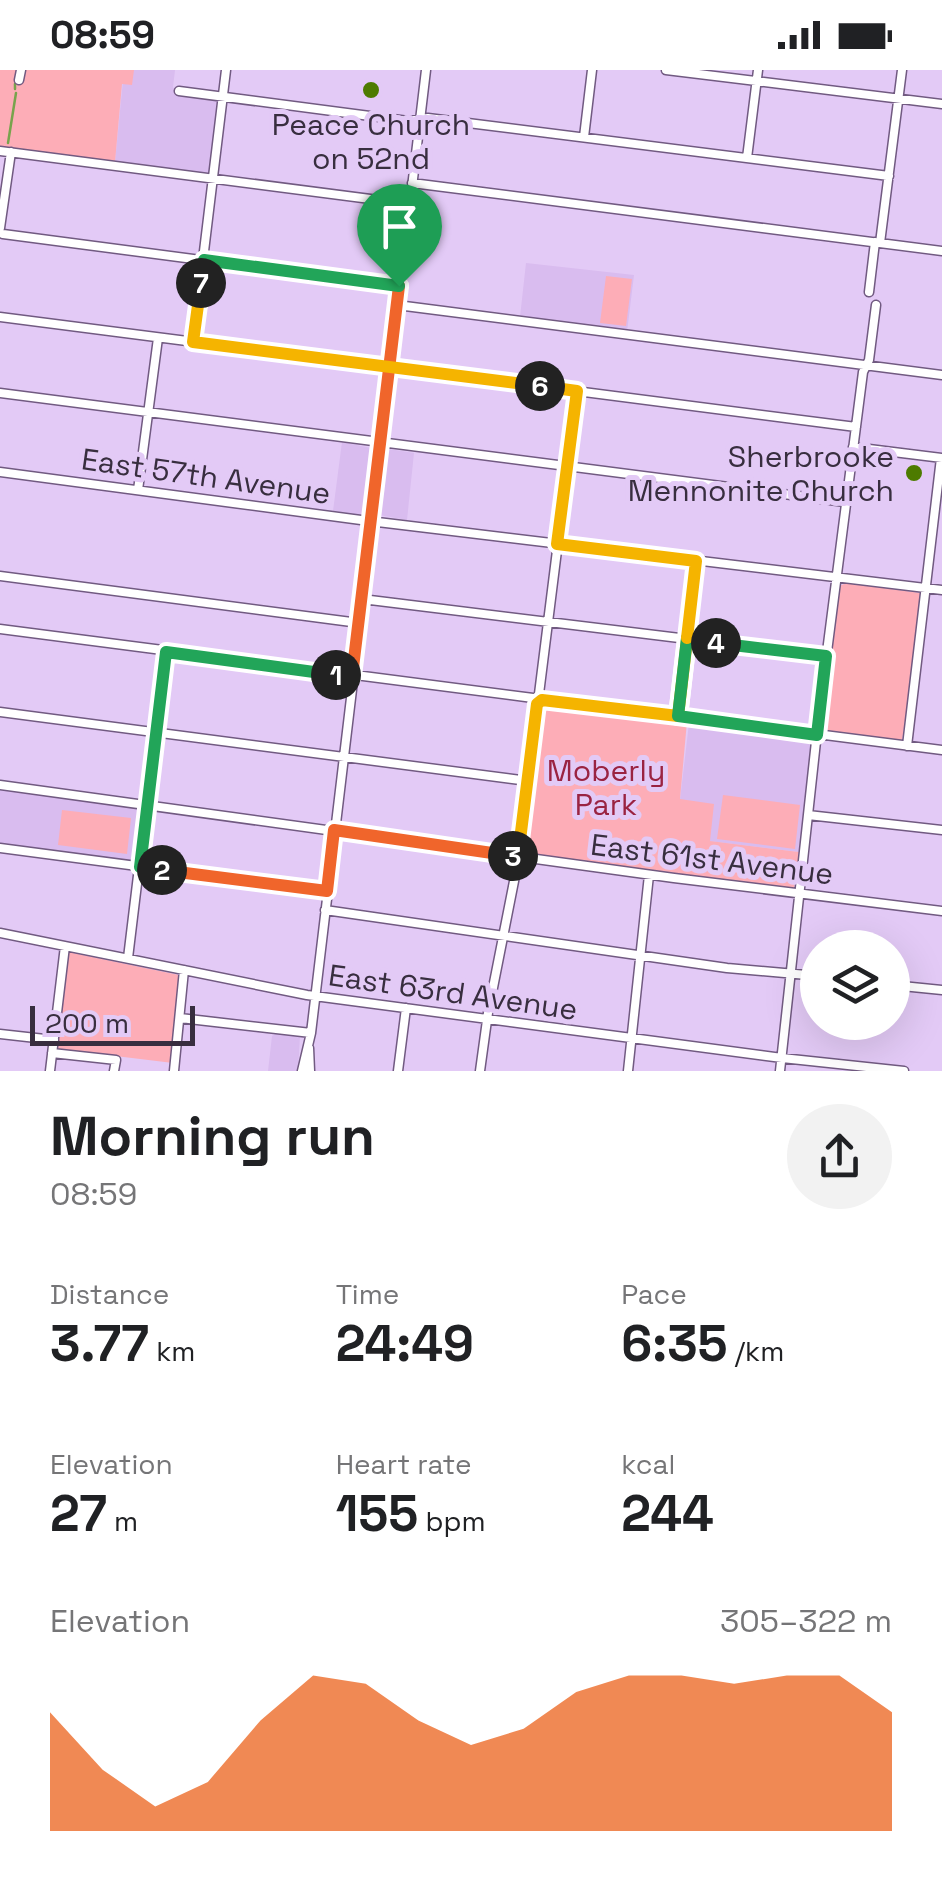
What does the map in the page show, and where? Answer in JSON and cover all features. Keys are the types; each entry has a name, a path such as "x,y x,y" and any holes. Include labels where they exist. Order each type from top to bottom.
{"street":[{"path":"193,342 226,70"},
{"path":"302,1071 316,996 426,70"},
{"path":"584,138 592,70"},
{"path":"666,70 942,104"},
{"path":"747,158 758,70"},
{"path":"869,292 902,70"},
{"path":"179,91 888,176"},
{"path":"0,151 409,204"},
{"path":"10,152 1,232 399,286"},
{"path":"412,184 942,251"},
{"path":"397,305 942,375"},
{"path":"780,1071 845,502 876,305"},
{"path":"0,317 856,427"},
{"path":"138,490 158,338"},
{"path":"480,1071 518,856 577,391"},
{"path":"0,393 845,502"},
{"path":"853,448 942,458 907,746"},
{"name":"East 57th Avenue","path":"0,472 942,590"},
{"path":"678,716 696,561"},
{"path":"0,576 359,624"},
{"path":"362,599 826,656"},
{"path":"0,629 942,750"},
{"path":"128,958 166,652"},
{"path":"0,712 528,781"},
{"name":"East 61st Avenue","path":"0,785 649,875 942,911"},
{"path":"808,815 942,830"},
{"path":"0,848 327,891"},
{"path":"628,1071 649,875"},
{"path":"325,910 800,974"},
{"name":"East 63rd Avenue","path":"0,933 316,996 904,1071"},
{"path":"50,1071 65,946"},
{"path":"174,1071 184,970"},
{"path":"910,987 942,990"},
{"path":"398,1071 406,1008"},
{"path":"180,1018 311,1033"},
{"path":"0,1034 54,1040"},
{"path":"309,1048 310,1071"},
{"path":"52,1053 116,1060 114,1071"}],"shaded area":[{"path":"124,70 175,70 173,87 177,94 218,99 209,173 115,162"},
{"path":"526,263 634,275 627,332 520,317"},
{"path":"342,442 371,448 365,511 361,515 333,511"},
{"path":"389,449 414,453 407,520 379,515"},
{"path":"689,723 812,740 799,852 709,841 680,800"},
{"path":"0,788 143,806 135,863 0,846"},
{"path":"272,1036 300,1036 298,1071 268,1071"}],"green space":[{"path":"0,70 134,70 132,85 122,84 115,162 0,147"},
{"path":"606,276 632,279 626,326 600,323"},
{"path":"847,583 920,593 913,685 902,740 825,732 822,728 839,586"},
{"name":"Moberly Park","path":"546,704 687,721 680,799 714,804 710,841 799,852 794,889 524,853 524,822 541,707"},
{"path":"723,795 800,805 795,849 717,839"},
{"path":"62,810 131,818 127,854 58,845"},
{"path":"68,952 179,975 173,1063 58,1049"}],"waterway":[{"path":"15,84 15,89"},
{"path":"8,143 16,93"}],"place":[{"name":"Peace Church on 52nd","path":"371,90"},
{"name":"Sherbrooke Mennonite Church","path":"914,473"}],"route":[{"path":"399,286 204,260 193,342 379,366 381,366 390,367 398,368 400,368 432,372 577,391 557,544 696,561 678,716 817,735 826,656 687,640 678,716 542,700 537,704 518,856 334,830 327,891 140,867 166,652 352,676 371,529 390,367 399,286"}]}
